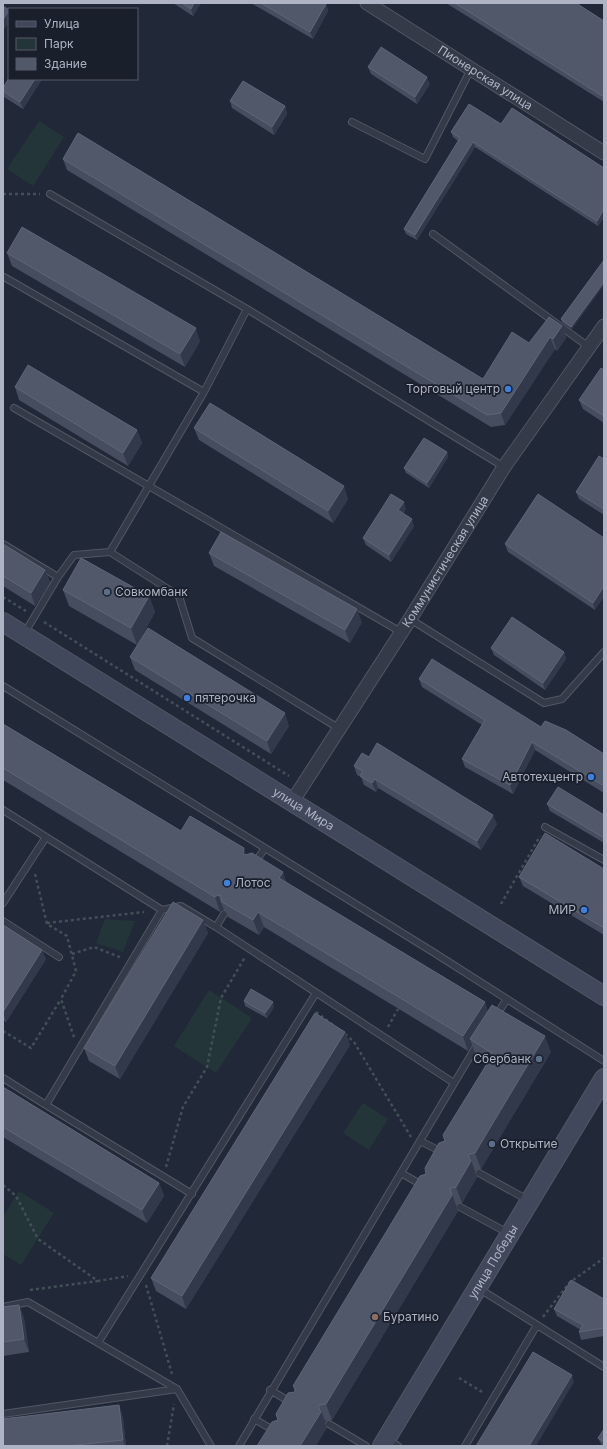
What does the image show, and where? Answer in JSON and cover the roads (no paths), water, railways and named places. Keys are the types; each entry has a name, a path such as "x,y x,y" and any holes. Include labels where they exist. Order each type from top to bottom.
{"main road":[{"name":"улица Мира","path":"3,622 604,996"},
{"name":"улица Победы","path":"389,1444 477,1287 604,1078"}],"street":[{"name":"Пионерская улица","path":"367,3 604,153"},
{"name":"Коммунистическая улица","path":"292,802 410,619 504,467 604,326"}],"lane":[{"path":"352,122 425,159 471,69"},
{"path":"50,194 247,309 504,467"},
{"path":"433,234 589,347"},
{"path":"4,277 204,392"},
{"path":"110,552 204,392 247,309"},
{"path":"14,408 401,632"},
{"path":"3,544 58,577"},
{"path":"24,634 58,577 74,555 110,552 180,596 192,638 340,729"},
{"path":"410,619 544,703 562,699 604,652"},
{"path":"3,686 265,848 604,1061"},
{"path":"3,810 162,910 181,906 216,927 454,1083"},
{"path":"545,827 604,860"},
{"path":"3,903 46,837"},
{"path":"253,866 265,848"},
{"path":"46,1105 162,910"},
{"path":"216,927 224,914"},
{"path":"3,921 59,957"},
{"path":"98,1343 316,993"},
{"path":"490,1025 507,999"},
{"path":"239,1446 270,1390 483,1036"},
{"path":"3,1078 192,1194"},
{"path":"420,1141 447,1155"},
{"path":"401,1173 428,1188"},
{"path":"479,1173 529,1201"},
{"path":"460,1207 509,1234"},
{"path":"477,1287 604,1367"},
{"path":"3,1307 28,1302 177,1390 211,1446"},
{"path":"465,1446 537,1325"},
{"path":"3,1414 177,1390"},
{"path":"270,1390 297,1406"},
{"path":"254,1419 280,1434"},
{"path":"329,1424 366,1446"}],"place":[{"name":"Торговый центр","path":"508,389"},
{"name":"Совкомбанк","path":"107,592"},
{"name":"пятерочка","path":"187,698"},
{"name":"Автотехцентр","path":"591,777"},
{"name":"Лотос","path":"227,883"},
{"name":"МИР","path":"584,910"},
{"name":"Сбербанк","path":"539,1059"},
{"name":"Открытие","path":"492,1144"},
{"name":"Буратино","path":"375,1317"}]}
